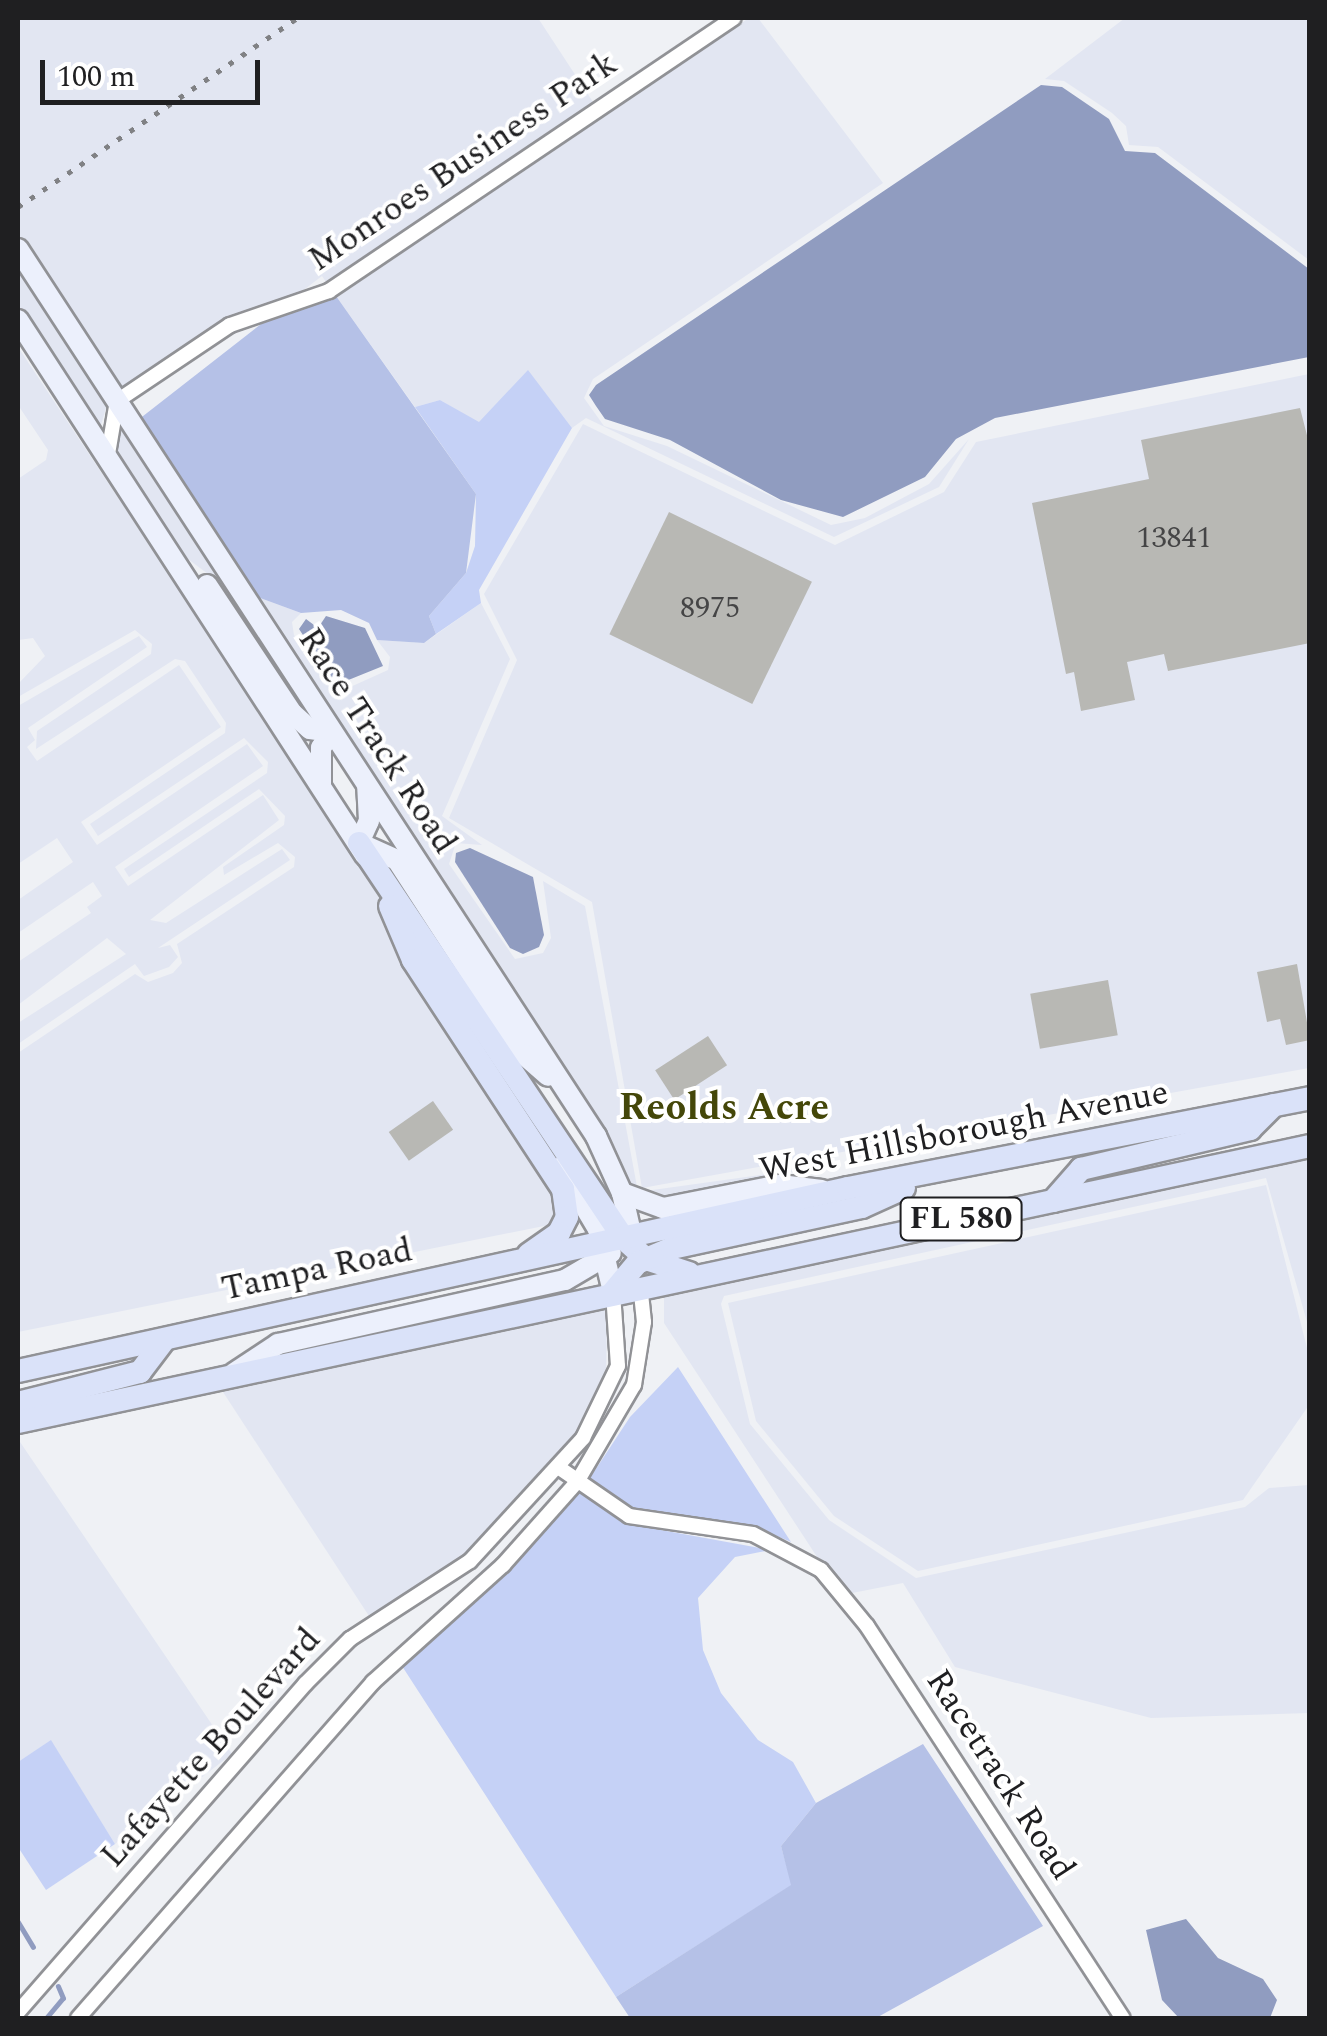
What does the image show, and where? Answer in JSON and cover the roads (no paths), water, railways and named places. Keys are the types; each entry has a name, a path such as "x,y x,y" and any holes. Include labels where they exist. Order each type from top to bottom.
{"main road":[{"name":"Race Track Road","path":"18,249 571,1098 622,1193 626,1251 613,1292"},
{"name":"Race Track Road","path":"18,320 359,844 390,906 584,1203 626,1251"},
{"path":"152,527 171,484"},
{"path":"171,555 202,579 292,713 310,729 332,732 321,748 321,786"},
{"path":"359,844 370,821 366,783"},
{"path":"359,844 397,860 523,1054 571,1098"},
{"path":"359,844 626,1251"},
{"path":"390,906 413,960 568,1203 559,1234 511,1263"},
{"name":"West Hillsborough Avenue","path":"626,1251 834,1192 1310,1098"},
{"path":"1053,1201 1081,1169 1250,1129 1274,1105"},
{"path":"1272,1154 1310,1133"},
{"name":"West Hillsborough Avenue","path":"626,1251 696,1274 1310,1146"},
{"path":"229,1377 278,1344 565,1280 626,1251 862,1207 931,1175"},
{"path":"622,1193 663,1208 780,1185 834,1192"},
{"name":"West Hillsborough Avenue","path":"613,1292 626,1251"},
{"name":"Tampa Road","path":"18,1371 511,1263 626,1251"},
{"name":"FL 580","path":"18,1422 613,1292"},
{"path":"18,1403 140,1372 164,1340"}],"street":[{"name":"Monroes Business Park","path":"117,401 230,325 329,290 734,18"},
{"path":"109,461 117,401"},
{"path":"78,2018 373,1682 503,1565 577,1482 634,1385 644,1322 626,1251"},
{"name":"Lafayette Boulevard","path":"18,2012 304,1684 350,1638 470,1560 558,1467 613,1387 613,1292"},
{"path":"558,1467 577,1482"},
{"name":"Racetrack Road","path":"577,1482 628,1516 753,1534 821,1570 867,1626 1122,2018"}],"waterway":[{"path":"18,1922 33,1947"},
{"path":"46,2018 63,1998 58,1986"}],"railway":[{"path":"18,207 297,18"}],"district":[{"name":"Reolds Acre","path":"724,1109"}]}
